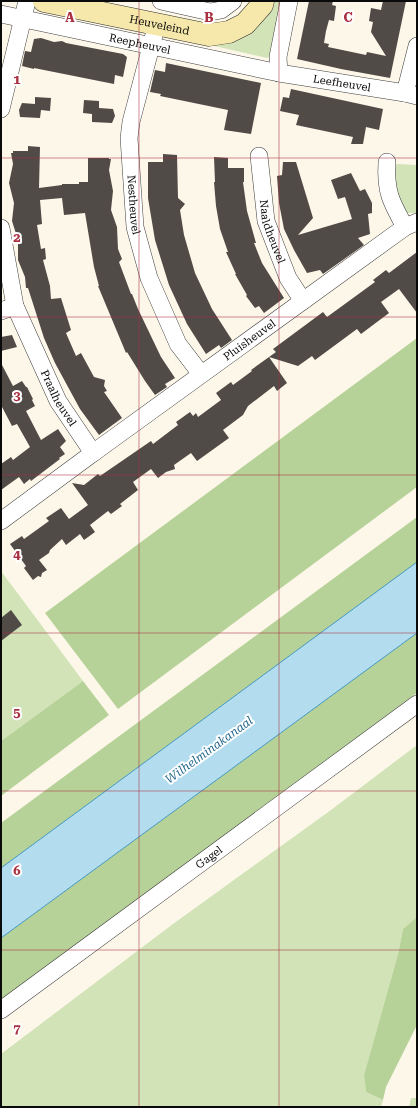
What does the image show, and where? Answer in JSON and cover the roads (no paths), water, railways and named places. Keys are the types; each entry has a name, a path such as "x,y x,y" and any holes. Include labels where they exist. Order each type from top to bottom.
{"street":[{"path":"1,109 27,1"},
{"name":"Heuveleind","path":"44,1 209,35 229,32 245,24 262,5 263,1"},
{"path":"162,1 210,12 221,10 233,1"},
{"path":"280,73 278,57 289,1"},
{"name":"Reepheuvel","path":"1,14 280,73"},
{"name":"Nestheuvel","path":"156,23 152,46 131,122 129,138 135,227 152,285 178,344 201,374"},
{"path":"411,95 417,46"},
{"name":"Leefheuvel","path":"280,73 411,95"},
{"name":"Naaldheuvel","path":"259,156 266,221 288,278 303,301"},
{"name":"Pluisheuvel","path":"93,453 411,224 390,198 386,179 387,162"},
{"name":"Praalheuvel","path":"1,228 8,308 58,401 93,453"},
{"path":"1,521 93,453"},
{"name":"Gagel","path":"1,1010 417,704"}],"water":[{"name":"Wilhelminakanaal","path":"417,562 417,633 1,938 1,868"}]}
